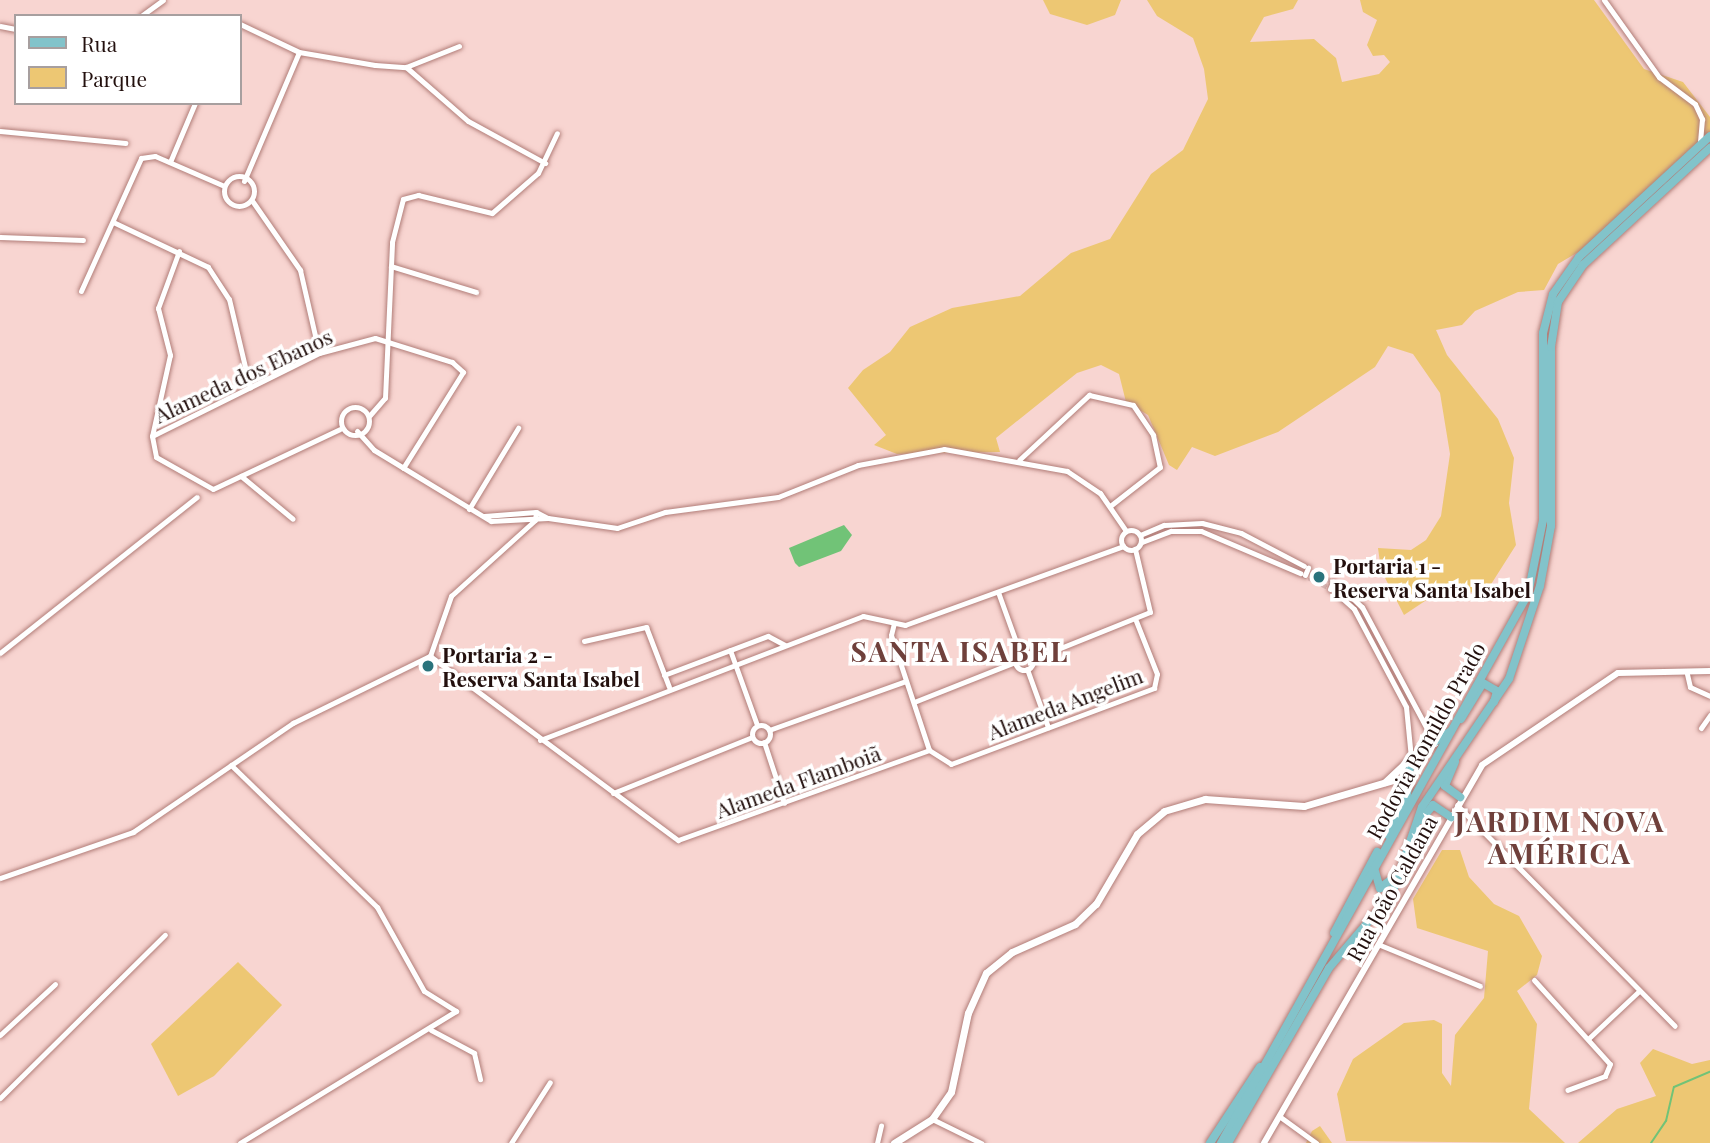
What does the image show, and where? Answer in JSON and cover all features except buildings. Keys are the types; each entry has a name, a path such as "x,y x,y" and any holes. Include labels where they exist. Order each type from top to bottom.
{"main road":[{"name":"Rodovia Romildo Prado","path":"1221,1143 1387,839 1452,730 1474,682 1517,617 1535,573 1545,485 1543,333 1553,294 1579,257 1710,136"},
{"name":"Rodovia Romildo Prado","path":"1228,1143 1329,968 1392,894 1413,830 1441,773 1485,719 1509,679 1545,568 1553,494 1551,347 1558,302 1583,265 1710,150"},
{"path":"1382,786 1411,758 1452,730 1483,683 1497,695 1445,784 1459,801"},
{"path":"1411,758 1409,784 1374,874 1383,889 1397,875 1413,830 1433,805 1451,817"},
{"path":"894,1143 932,1119 957,1080 968,1013 986,973 1012,952 1075,924 1096,904 1148,822 1186,801 1304,806 1400,779 1409,784"},
{"path":"1210,1143 1387,839"}],"street":[{"path":"144,14 163,0"},
{"path":"1604,0 1659,77 1695,104 1702,119 1699,147"},
{"path":"242,25 299,52 406,67 459,46"},
{"path":"244,181 299,52"},
{"path":"406,67 468,121 545,163"},
{"path":"170,162 194,105"},
{"path":"0,131 125,143"},
{"path":"357,431 369,424 370,415 385,398 391,265 398,210 407,196 492,213 545,163 557,133"},
{"path":"81,291 145,156 170,162 222,185"},
{"path":"222,185 230,177 244,181 254,188 253,202 300,270 319,353"},
{"path":"222,185 225,196 253,202"},
{"path":"113,222 204,262 226,292 250,388"},
{"path":"0,237 83,240"},
{"path":"179,251 158,308 170,355 152,436 156,457 209,489 340,429 357,431 403,468 484,516 535,520 548,518 624,527 664,512 778,497 858,465 944,449 1019,460 1067,471 1110,506 1126,531 1140,535 1182,523 1213,525 1306,567 1303,574 1201,531 1171,531 1142,542 1135,549"},
{"path":"391,265 476,292"},
{"name":"Alameda dos Ebanos","path":"152,436 319,353 371,339 387,342"},
{"path":"387,342 452,362 463,375 403,468"},
{"path":"1019,460 1089,395 1133,405 1153,435 1160,467 1110,506"},
{"path":"340,429 339,419 357,408 370,415"},
{"path":"469,509 518,428"},
{"path":"241,476 293,519"},
{"path":"0,653 197,497"},
{"path":"484,516 536,512 548,518"},
{"path":"0,878 133,832 311,712 430,656 451,596 535,520 536,512"},
{"path":"1123,546 1126,531"},
{"path":"1140,535 1142,542"},
{"path":"540,740 670,687 735,666 866,615 905,625 1123,546 1135,549"},
{"path":"1027,669 1033,659 1136,621 1152,606 1135,549"},
{"path":"1334,582 1332,589 1354,609 1406,707 1411,758"},
{"path":"1340,586 1362,607 1435,744"},
{"path":"998,592 1020,653 1033,659"},
{"name":"Alameda Angelim","path":"929,750 944,764 960,761 1154,688 1157,674 1136,621"},
{"path":"894,623 891,635 929,750"},
{"path":"584,641 641,625 670,687"},
{"path":"664,675 768,636 785,645"},
{"path":"730,650 757,725 752,737"},
{"path":"914,702 1015,662 1020,653"},
{"path":"430,656 613,793 752,737 764,742"},
{"path":"1015,662 1027,669 1048,727"},
{"name":"Rua João Caldana","path":"1264,1143 1380,945 1459,801 1494,754 1591,688 1629,671 1687,674 1710,671"},
{"path":"1687,674 1690,687 1710,695"},
{"path":"757,725 769,730 906,681"},
{"path":"1702,728 1710,715"},
{"path":"769,730 764,742 784,803"},
{"name":"Alameda Flamboiã","path":"613,793 678,840 929,750"},
{"path":"231,765 377,907 424,990 454,1008 452,1019 240,1143"},
{"path":"1459,801 1675,1026"},
{"path":"0,1098 165,935"},
{"path":"1380,945 1480,986"},
{"path":"1534,980 1611,1064 1605,1076 1567,1090"},
{"path":"0,1035 55,985"},
{"path":"1589,1038 1639,990"},
{"path":"431,1030 474,1053 480,1079"},
{"path":"511,1143 550,1082"},
{"path":"1279,1116 1316,1143"},
{"path":"932,1119 981,1143"},
{"path":"877,1143 881,1125"}],"green space":[{"path":"1043,0 1121,0 1115,15 1087,25 1050,14"},
{"path":"1147,0 1298,0 1293,9 1264,17 1250,42 1314,39 1336,58 1342,82 1379,74 1390,62 1384,55 1373,56 1367,45 1377,20 1363,12 1360,0 1594,0 1644,69 1683,82 1710,117 1710,134 1590,245 1558,264 1544,290 1518,292 1475,311 1462,325 1436,330 1447,355 1498,419 1514,458 1509,503 1516,545 1488,589 1454,596 1440,591 1404,615 1381,570 1378,548 1411,550 1426,540 1441,516 1450,454 1440,393 1413,354 1388,346 1375,367 1278,432 1215,456 1192,447 1177,470 1169,465 1148,415 1126,402 1119,374 1101,365 1077,373 996,438 1000,452 897,454 874,445 886,435 848,388 863,370 890,352 910,327 952,308 1020,296 1071,253 1110,239 1151,174 1183,150 1208,99 1204,69 1193,38 1157,16"},
{"path":"1442,850 1460,850 1469,877 1494,904 1519,916 1542,956 1537,975 1517,991 1537,1024 1529,1109 1565,1143 1346,1141 1337,1094 1353,1059 1404,1023 1434,1020 1442,1024 1442,1073 1451,1086 1455,1035 1484,998 1488,951 1417,928 1413,899"},
{"path":"238,962 282,1005 214,1076 178,1096 151,1044"},
{"path":"1653,1049 1692,1064 1710,1060 1710,1143 1578,1143 1617,1109 1656,1096 1640,1063"},
{"path":"1320,1126 1332,1143 1306,1143 1312,1131"}],"shaded area":[{"path":"844,525 852,535 841,551 799,567 795,563 789,548"}],"waterway":[{"path":"1651,1143 1666,1121 1674,1087 1710,1072"}],"tunnel":[{"path":"1306,567 1340,586"},
{"path":"1302,574 1333,590"}],"place":[{"name":"Portaria 1 - Reserva Santa Isabel","path":"1319,577"},
{"name":"Portaria 2 - Reserva Santa Isabel","path":"428,666"}],"district":[{"name":"SANTA ISABEL","path":"960,651"},
{"name":"JARDIM NOVA AMÉRICA","path":"1560,837"}]}
